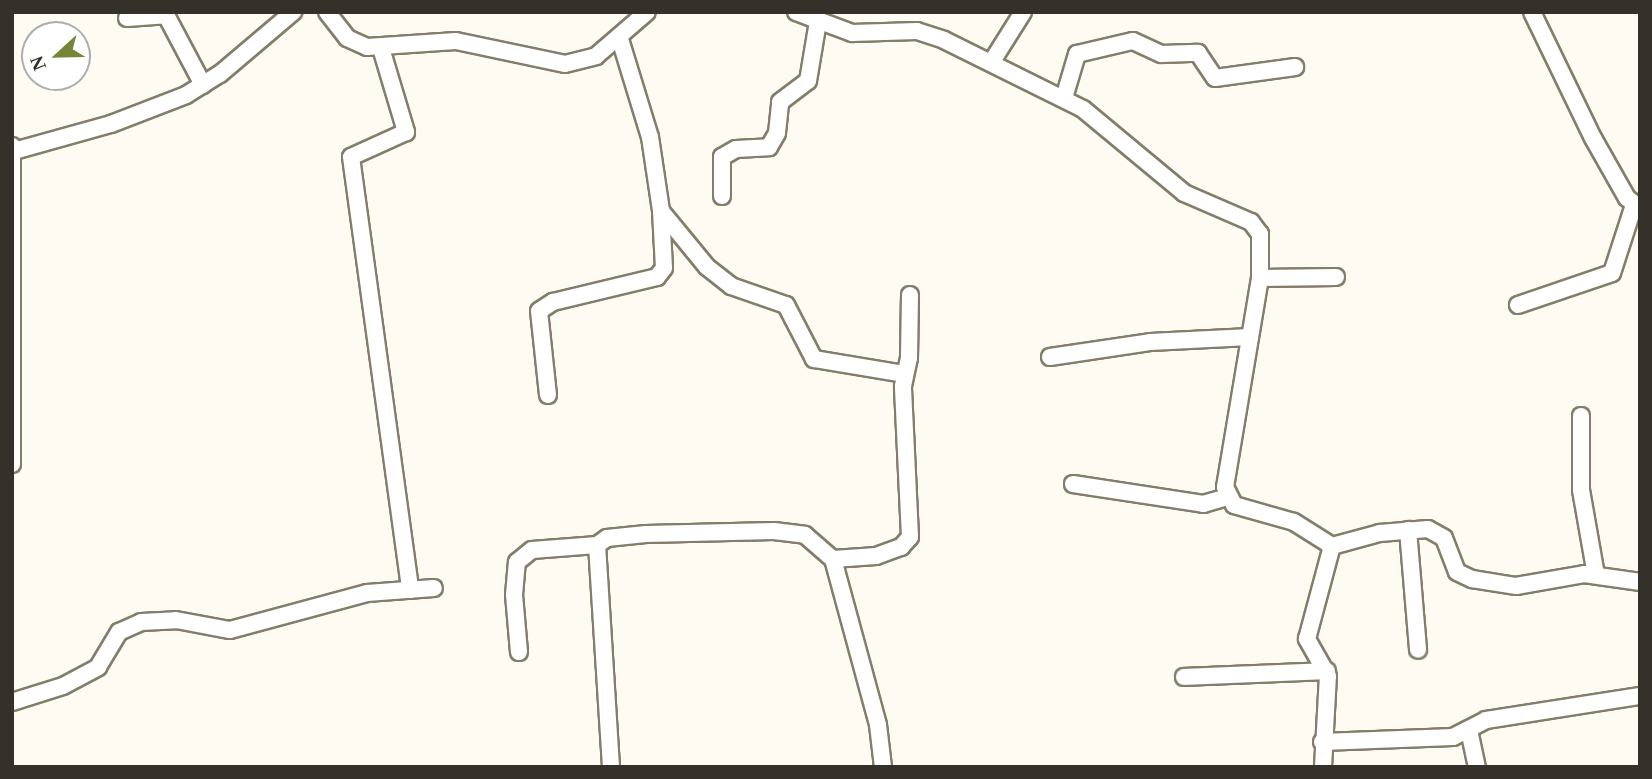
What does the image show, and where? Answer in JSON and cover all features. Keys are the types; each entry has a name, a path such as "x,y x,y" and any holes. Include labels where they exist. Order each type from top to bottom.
{"street":[{"path":"127,18 157,12 166,15 203,85"},
{"path":"12,464 13,149 111,124 203,85 293,12"},
{"path":"327,12 347,38 381,48 456,41 565,64 596,56 620,39 647,12"},
{"path":"796,12 852,33 929,34 1064,98 1105,124 1194,200 1251,222 1260,234 1260,278 1224,476 1228,496 1242,509 1294,522 1332,546 1408,530 1437,531 1457,572 1472,579 1516,586 1596,575 1640,582"},
{"path":"991,64 1023,12"},
{"path":"1518,305 1612,273 1637,207 1592,138 1532,12"},
{"path":"722,196 722,157 736,149 769,147 777,133 782,98 805,87 818,21"},
{"path":"548,395 539,311 553,302 657,277 664,268 661,211 650,137 620,39"},
{"path":"1064,98 1077,54 1133,41 1161,54 1198,53 1214,78 1295,67"},
{"path":"381,48 406,132 351,157 410,590"},
{"path":"661,211 718,278 786,305 814,359 905,374"},
{"path":"1260,278 1336,277"},
{"path":"833,559 877,556 901,547 910,537 905,374 909,295"},
{"path":"1051,357 1150,342 1250,337"},
{"path":"1581,416 1581,490 1596,575"},
{"path":"1073,484 1203,504 1228,496"},
{"path":"1408,530 1418,650"},
{"path":"520,652 514,595 517,562 532,550 597,545 607,538 646,534 787,531 817,543 833,559 878,725 883,767"},
{"path":"597,545 611,767"},
{"path":"1322,767 1327,671 1309,650 1307,639 1332,546"},
{"path":"12,702 63,686 98,667 119,632 141,622 176,620 230,630 353,596 434,588"},
{"path":"1184,677 1327,671"},
{"path":"1322,742 1453,737 1486,720 1640,696"},
{"path":"1469,730 1477,767"}]}
